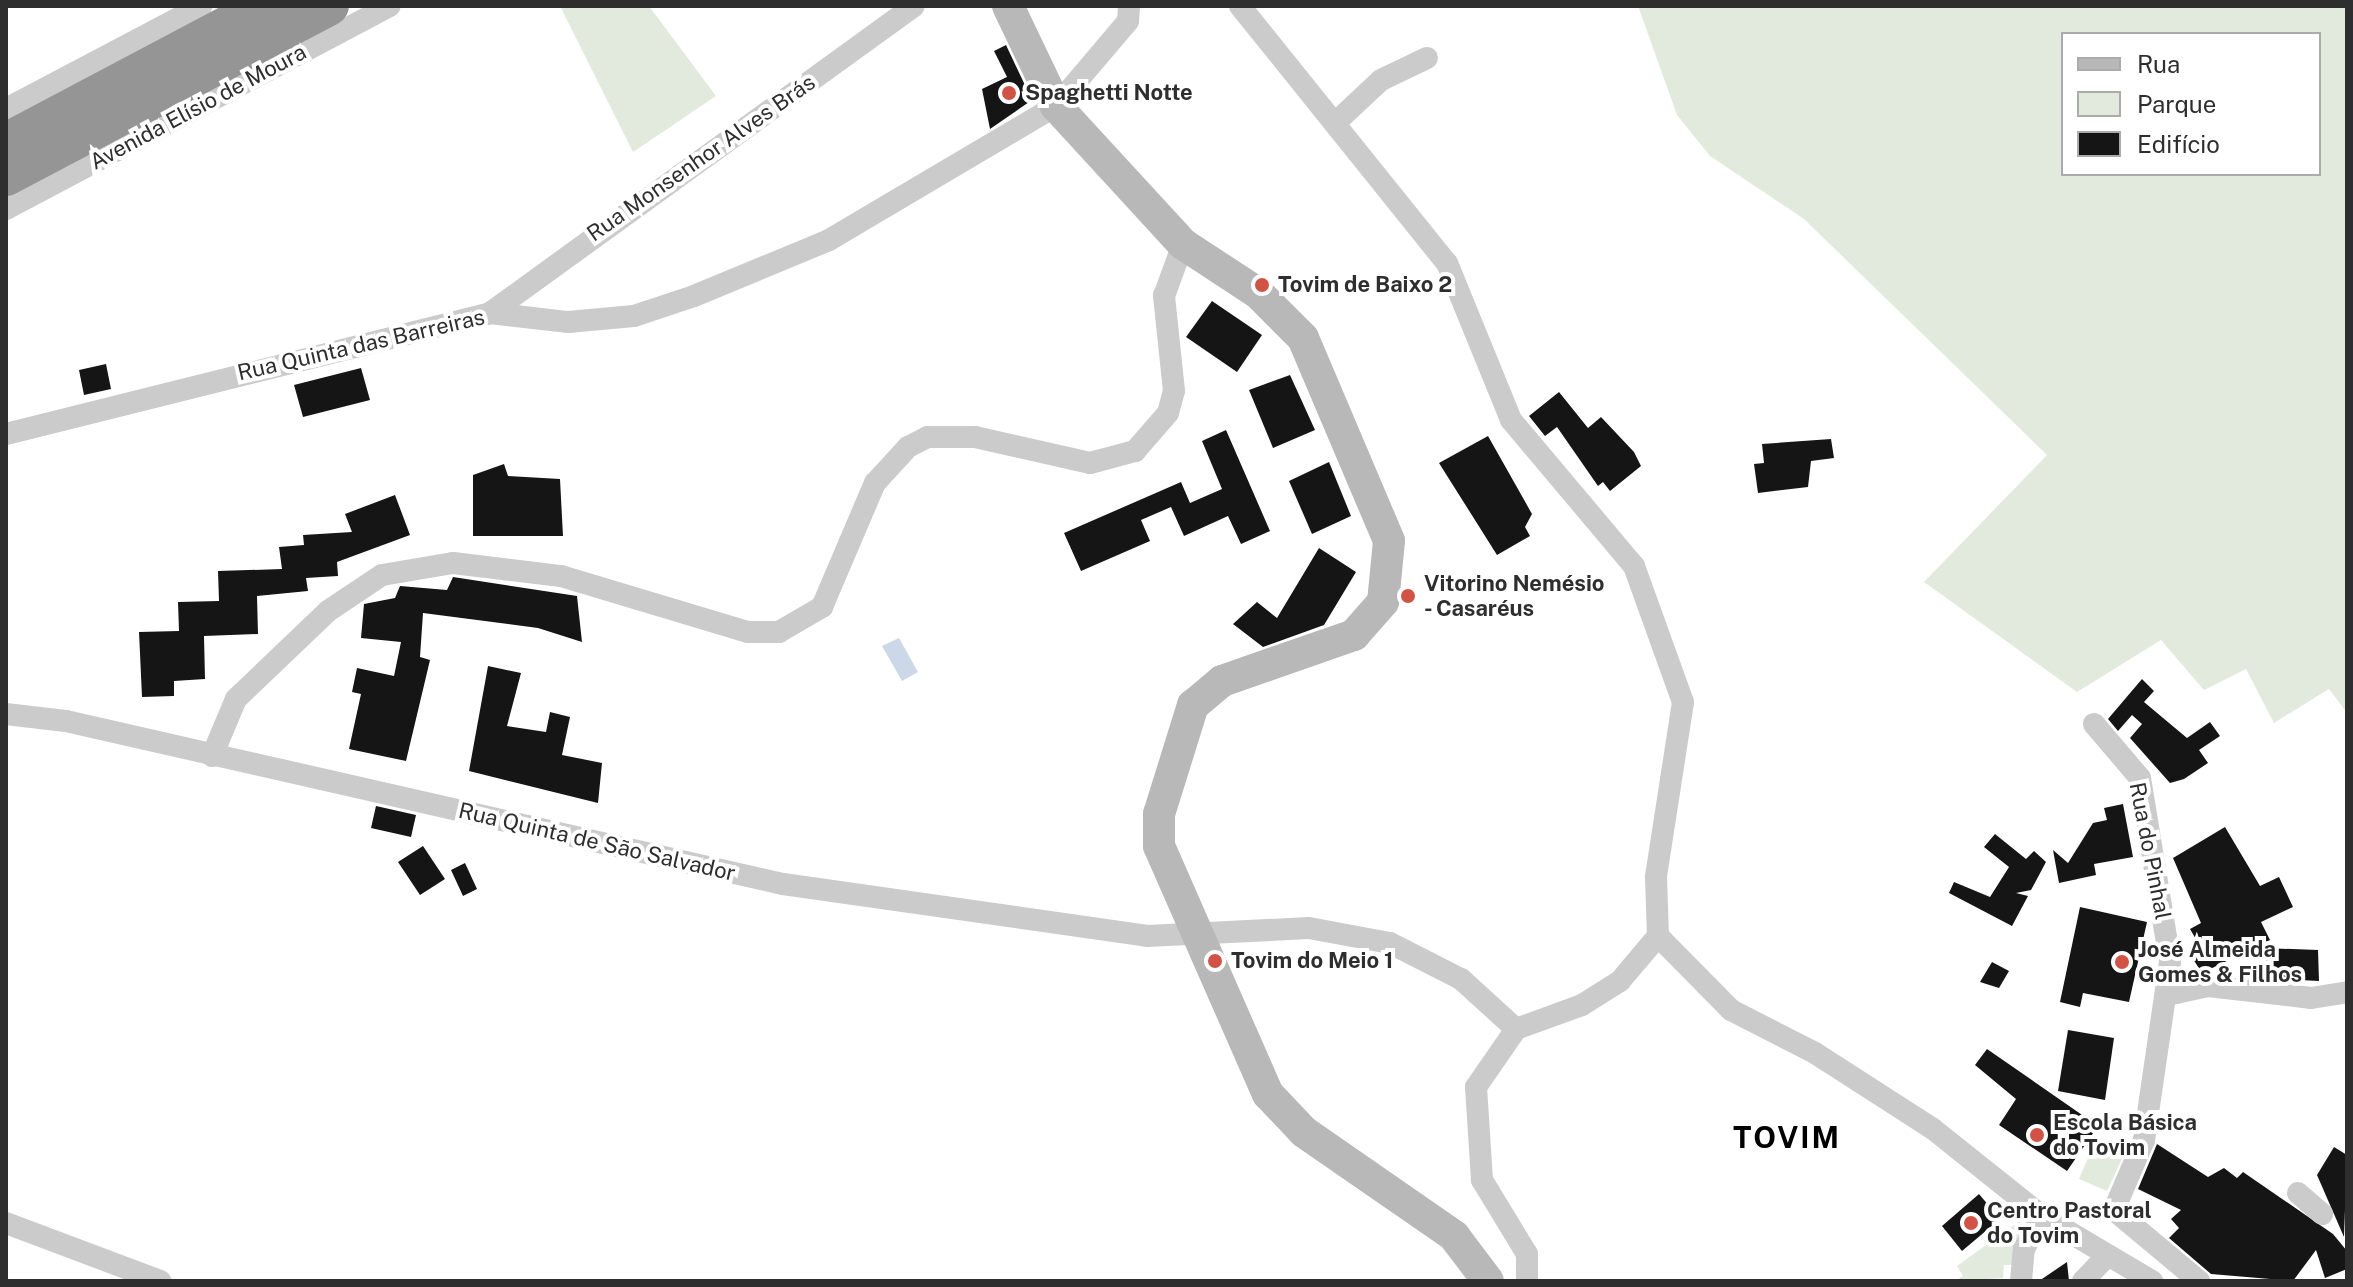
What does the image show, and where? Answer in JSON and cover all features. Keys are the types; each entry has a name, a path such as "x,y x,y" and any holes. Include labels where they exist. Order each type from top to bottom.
{"highway":[{"path":"6,143 265,6"},
{"path":"6,176 329,6"}],"street":[{"path":"6,109 201,6"},
{"name":"Avenida Elísio de Moura","path":"6,209 390,6"},
{"name":"Rua Monsenhor Alves Brás","path":"490,313 914,6"},
{"path":"1008,6 1056,106 1183,244 1259,294 1303,338 1389,541 1383,602 1354,635 1222,681 1193,705 1159,825 1166,873 1284,1116 1454,1236 1488,1281"},
{"name":"Rua Quinta das Barreiras","path":"6,434 490,313 568,322 634,316 694,296 829,240 1056,106 1128,21 1129,6"},
{"path":"1242,7 1447,263 1511,420 1634,566 1683,702 1656,877 1658,936 1620,981 1582,1005 1516,1029 1491,1058 1473,1105 1482,1180 1527,1254 1527,1281"},
{"path":"1335,123 1381,80 1427,58"},
{"path":"212,756 236,699 328,611 382,575 453,563 561,576 748,632 779,632 822,607 875,483 908,447 928,437 975,437 1090,463 1135,451 1168,413 1174,391 1164,296 1183,244"},
{"name":"Rua Quinta de São Salvador","path":"6,714 212,756 783,884 1147,936 1309,928 1390,943 1461,979 1516,1029"},
{"name":"Rua do Pinhal","path":"2094,724 2140,778 2170,962 2144,1140 2114,1210 2199,1281"},
{"path":"1658,936 1731,1010 1815,1053 1933,1129 2042,1216 2106,1257 2152,1281"},
{"path":"2167,995 2208,986 2311,998 2347,992"},
{"path":"2298,1193 2322,1214"},
{"path":"2021,1281 2024,1249 2042,1216"},
{"path":"6,1223 160,1281"},
{"path":"2083,1281 2106,1257"}],"green space":[{"path":"560,6 649,6 716,96 633,152"},
{"path":"1638,6 2347,6 2347,713 2329,689 2274,723 2246,669 2204,690 2161,640 2077,692 1924,582 2047,455 1804,219 1710,156 1677,115"},
{"path":"2096,1139 2125,1152 2107,1191 2079,1179"},
{"path":"2021,1220 2016,1265 2004,1265 2003,1278 1955,1281 1963,1276 1957,1266"}],"water":[{"path":"899,638 918,672 902,681 882,646"}],"building":[{"name":"Spaghetti Notte","path":"1006,45 1032,100 990,129 982,89 1007,77 994,51"},
{"path":"1212,301 1262,335 1237,372 1186,337"},
{"path":"106,364 111,389 84,395 79,370"},
{"path":"361,368 370,400 303,417 294,385"},
{"path":"1290,375 1315,430 1273,448 1249,390"},
{"path":"1559,392 1588,428 1601,417 1634,452 1641,466 1610,491 1603,482 1598,486 1557,427 1545,436 1529,416"},
{"path":"1226,430 1270,531 1241,544 1228,516 1184,536 1171,507 1141,520 1150,541 1081,571 1064,533 1181,482 1190,503 1222,489 1202,441"},
{"path":"1488,436 1532,514 1525,527 1530,536 1497,555 1439,463"},
{"path":"1831,439 1834,458 1811,461 1808,487 1758,493 1754,464 1764,463 1762,444"},
{"path":"1329,462 1351,516 1312,534 1289,481"},
{"path":"504,464 508,476 560,479 563,536 473,536 473,475"},
{"path":"395,495 410,535 337,562 338,576 306,578 308,591 257,596 258,634 204,636 205,679 174,681 174,696 142,697 139,632 179,631 178,602 219,601 218,571 282,569 279,547 304,545 303,535 352,532 345,514"},
{"path":"1319,548 1356,572 1324,625 1263,647 1233,624 1257,602 1277,618"},
{"path":"453,577 577,596 582,642 538,628 423,613 420,657 430,660 406,761 349,749 361,694 352,692 357,668 394,676 401,642 361,638 364,604 395,598 400,586 447,590"},
{"path":"488,666 521,673 507,726 546,732 550,712 570,717 562,755 602,763 598,803 469,771"},
{"path":"2142,679 2154,691 2144,702 2187,738 2210,722 2220,736 2199,750 2208,763 2184,779 2170,783 2130,738 2142,724 2132,715 2118,731 2108,719"},
{"path":"2123,804 2133,857 2094,864 2096,875 2059,883 2053,850 2068,863 2093,823 2107,820 2104,808"},
{"path":"376,806 416,815 411,837 371,828"},
{"path":"2225,827 2260,886 2279,877 2293,907 2261,922 2270,940 2202,973 2193,959 2204,953 2190,929 2201,923 2173,858"},
{"path":"1995,834 2026,859 2034,851 2046,862 2031,890 2016,893 2028,896 2012,926 1949,893 1954,882 1990,897 2009,867 1984,847"},
{"path":"423,846 445,879 420,895 398,862"},
{"path":"465,863 477,889 463,896 451,870"},
{"path":"2080,907 2147,922 2129,1002 2083,993 2080,1007 2060,1002"},
{"path":"2264,948 2318,950 2319,981 2263,978"},
{"path":"1992,962 2009,971 1999,988 1980,982"},
{"path":"2068,1030 2114,1038 2105,1100 2058,1091"},
{"path":"1987,1049 2098,1126 2067,1171 1999,1125 2016,1099 1975,1065"},
{"path":"2157,1144 2208,1177 2224,1168 2237,1178 2243,1172 2333,1234 2347,1251 2347,1269 2325,1278 2316,1250 2293,1281 2211,1274 2169,1238 2179,1228 2171,1219 2181,1210 2138,1189"},
{"path":"2334,1147 2347,1155 2344,1237 2317,1175"},
{"name":"Centro Pastoral do Tovim","path":"1979,1194 2000,1219 1962,1251 1942,1226"},
{"path":"2067,1262 2069,1281 2039,1281"}],"place":[{"name":"Spaghetti Notte","path":"1009,93"},
{"name":"Tovim de Baixo 2","path":"1262,285"},
{"name":"Vitorino Nemésio - Casaréus","path":"1408,596"},
{"name":"Tovim do Meio 1","path":"1215,961"},
{"name":"José Almeida Gomes & Filhos","path":"2122,962"},
{"name":"Escola Básica do Tovim","path":"2037,1135"},
{"name":"Centro Pastoral do Tovim","path":"1971,1223"}],"district":[{"name":"TOVIM","path":"1787,1137"}]}
